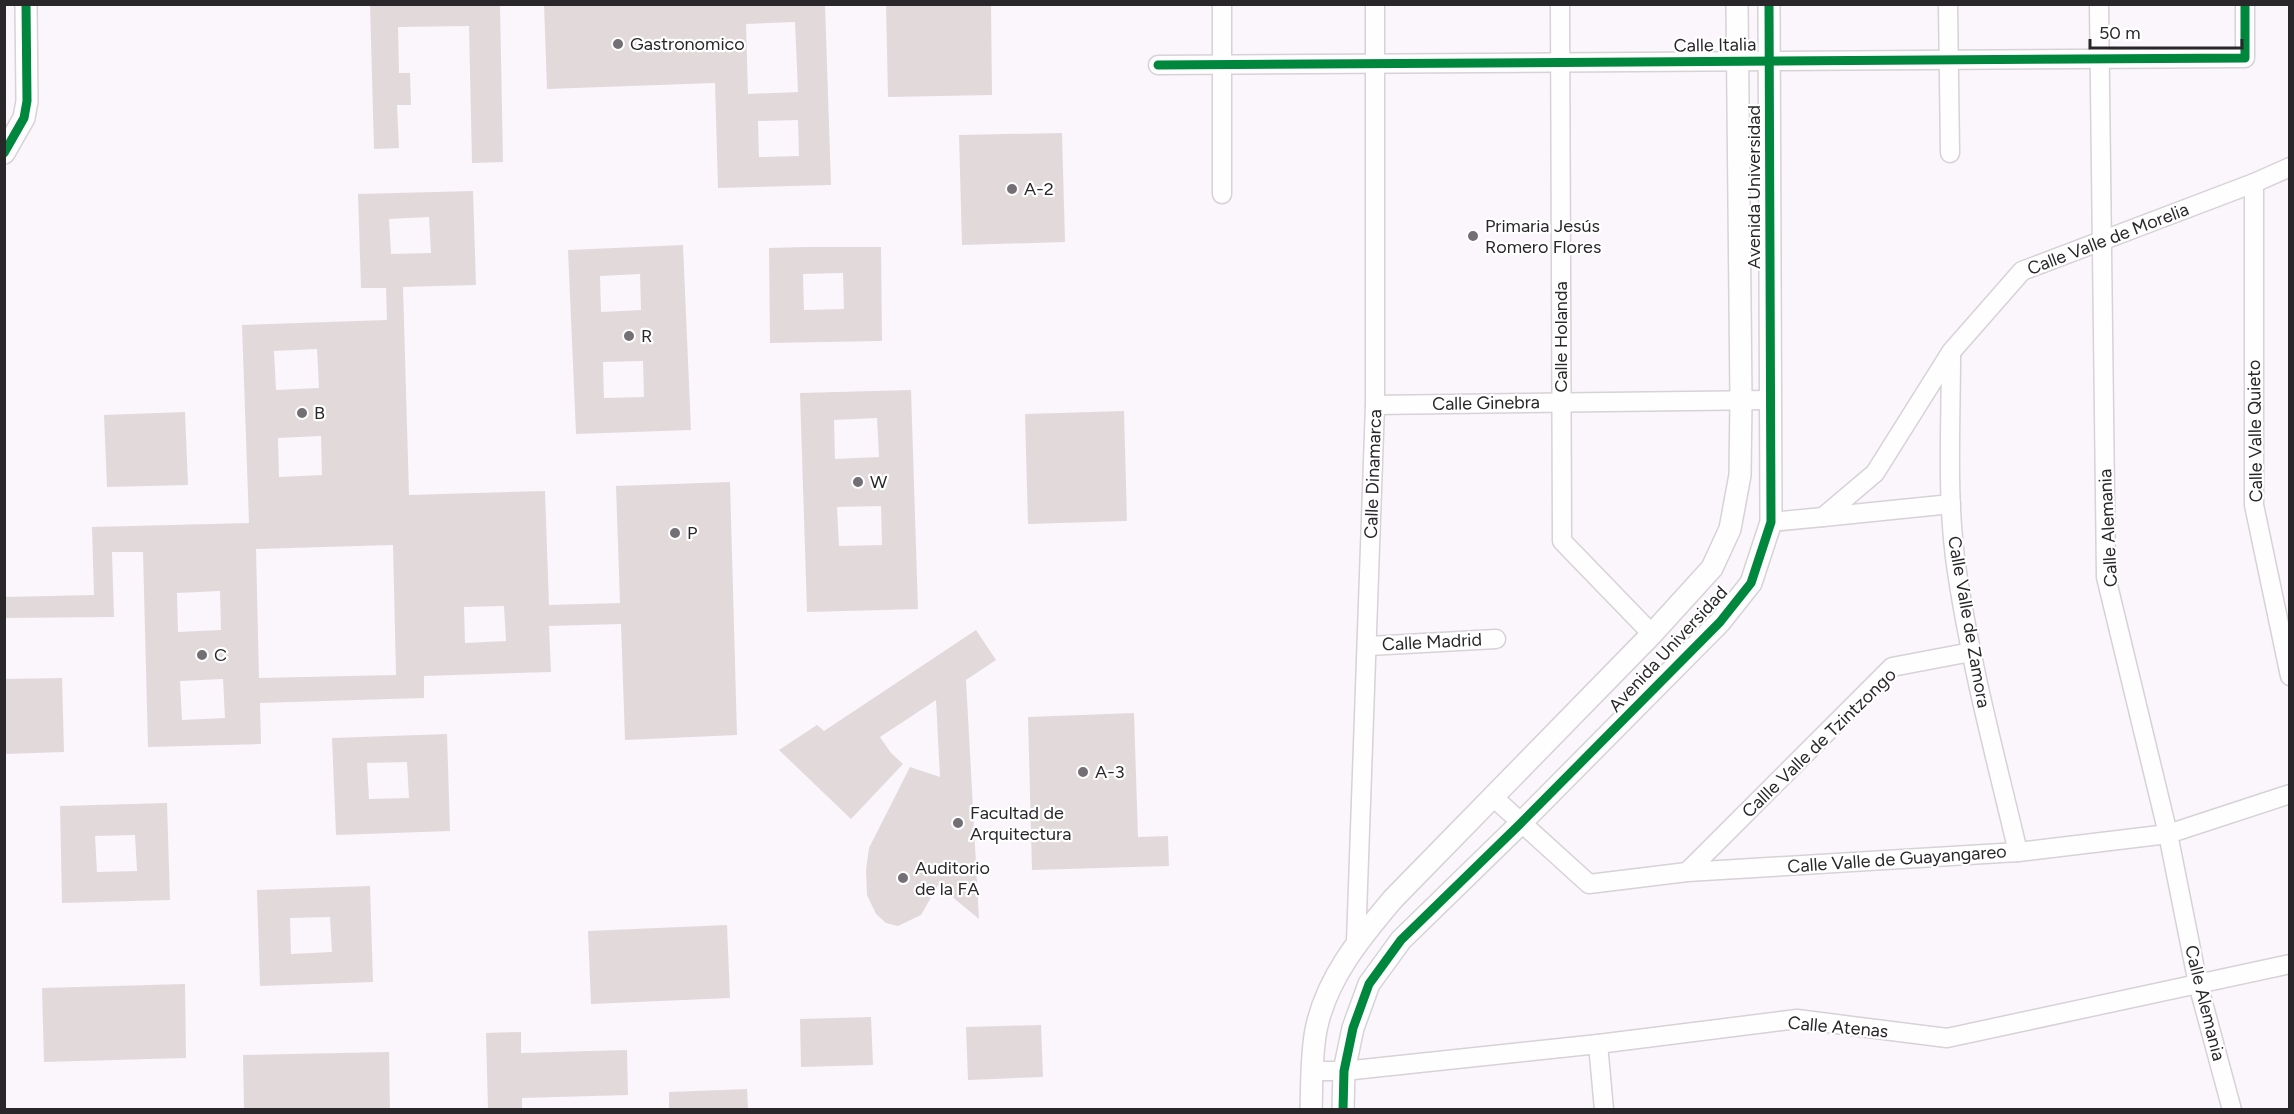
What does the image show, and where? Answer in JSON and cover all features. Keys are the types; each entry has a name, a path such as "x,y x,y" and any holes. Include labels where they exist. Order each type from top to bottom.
{"street":[{"path":"4,153 24,118 27,101 26,4"},
{"path":"1222,4 1222,194"},
{"name":"Calle Dinamarca","path":"1356,943 1369,645 1375,405 1375,4"},
{"name":"Calle Holanda","path":"1560,4 1562,540 1652,634"},
{"name":"Avenida Universidad","path":"1311,1110 1316,1030 1331,986 1356,943 1393,899 1652,634 1712,568 1730,529 1740,475 1741,400 1737,4"},
{"name":"Avenida Universidad","path":"1343,1110 1344,1071 1353,1028 1369,984 1401,940 1520,824 1720,622 1751,583 1771,522 1769,4"},
{"path":"1948,4 1950,153"},
{"name":"Calle Alemania","path":"2099,4 2106,577 2168,834 2198,984 2232,1110"},
{"name":"Calle Italia","path":"1158,65 2245,58 2245,4"},
{"name":"Calle Valle de Morelia","path":"1823,517 1875,473 1951,352 2022,271 2254,183 2289,167"},
{"name":"Calle Valle Quieto","path":"2254,183 2254,505 2289,676"},
{"name":"Calle Valle de Zamora","path":"1951,352 1951,504 1957,570 1971,652 2018,852"},
{"name":"Calle Ginebra","path":"1375,405 1771,400"},
{"path":"1771,522 1951,504"},
{"name":"Calle Madrid","path":"1369,645 1496,639"},
{"name":"Callle Valle de Tzintzongo","path":"1687,872 1892,667 1971,652"},
{"name":"Calle Valle de Guayangareo","path":"1492,796 1520,824 1589,884 1687,872 2018,852 2168,834 2289,794"},
{"name":"Calle Atenas","path":"1313,1071 1344,1071 1598,1044 1797,1019 1947,1038 2289,964"},
{"path":"1598,1044 1604,1110"}],"building":[{"path":"370,4 500,4 503,162 472,163 469,26 398,27 399,73 410,73 411,105 397,105 399,148 374,149"},
{"path":"544,4 825,4 831,185 718,188 715,83 547,89","holes":["795,22 798,92 748,94 746,24","798,120 799,156 759,157 758,121"]},
{"path":"886,4 991,4 992,95 888,97"},
{"name":"A-2","path":"1062,133 1065,242 962,245 959,135"},
{"path":"473,191 476,285 403,287 409,495 545,491 549,605 620,603 616,486 730,482 737,735 625,740 621,624 549,626 551,672 424,676 424,698 260,703 261,744 148,747 143,552 112,552 114,617 4,618 4,597 94,595 92,527 249,523 242,325 387,320 386,288 361,288 358,194","holes":["429,217 431,253 391,254 389,219","317,349 319,388 276,390 274,351","321,436 322,475 279,477 278,438","393,545 396,675 259,678 256,549","220,591 221,630 178,632 177,593","504,606 506,641 465,643 464,607","223,679 225,718 182,720 180,681"]},
{"name":"R","path":"683,245 691,430 576,434 568,250","holes":["640,274 641,310 601,312 600,276","643,361 644,397 604,398 603,362"]},
{"path":"881,247 882,341 770,343 769,248","holes":["843,273 844,309 804,310 803,274"]},
{"name":"W","path":"911,390 918,609 807,612 800,393","holes":["877,418 879,457 835,459 834,420","881,506 882,545 839,546 837,507"]},
{"path":"1124,411 1127,521 1028,524 1025,414"},
{"path":"185,412 188,485 107,487 104,415"},
{"path":"976,630 996,660 966,680 979,919 938,885 921,915 898,926 886,923 876,914 867,895 866,870 869,848 910,767 940,777 936,700 880,737 891,753 903,764 851,819 779,750 817,725 824,731"},
{"path":"62,678 64,752 4,754 4,679"},
{"name":"A-3","path":"1134,713 1138,837 1168,836 1169,866 1032,870 1028,717"},
{"path":"447,734 450,831 336,835 332,738","holes":["407,762 409,798 369,799 367,763"]},
{"path":"167,803 170,900 62,903 60,806","holes":["135,835 137,871 97,872 95,836"]},
{"path":"370,886 373,982 260,986 257,890","holes":["330,917 332,952 291,954 290,918"]},
{"path":"727,925 730,998 591,1004 588,931"},
{"path":"185,984 186,1058 44,1062 42,988"},
{"path":"871,1017 873,1065 801,1067 800,1019"},
{"path":"1041,1025 1043,1077 968,1080 966,1027"},
{"path":"521,1032 521,1053 627,1050 628,1095 522,1098 522,1110 488,1110 486,1033"},
{"path":"389,1052 390,1110 244,1110 243,1055"},
{"path":"747,1089 748,1110 669,1110 669,1092"}],"cycle path":[{"path":"4,153 24,118 27,101 26,4"},
{"path":"1343,1110 1344,1071 1353,1028 1369,984 1401,940 1520,824 1720,622 1751,583 1771,522 1769,4"},
{"path":"1158,65 2245,58 2245,4"}],"place":[{"name":"Gastronomico","path":"618,44"},
{"name":"A-2","path":"1012,189"},
{"name":"Primaria Jesús Romero Flores","path":"1473,236"},
{"name":"R","path":"629,336"},
{"name":"B","path":"302,413"},
{"name":"W","path":"858,482"},
{"name":"P","path":"675,533"},
{"name":"C","path":"202,655"},
{"name":"A-3","path":"1083,772"},
{"name":"Facultad de Arquitectura","path":"958,823"},
{"name":"Auditorio de la FA","path":"903,878"}]}
